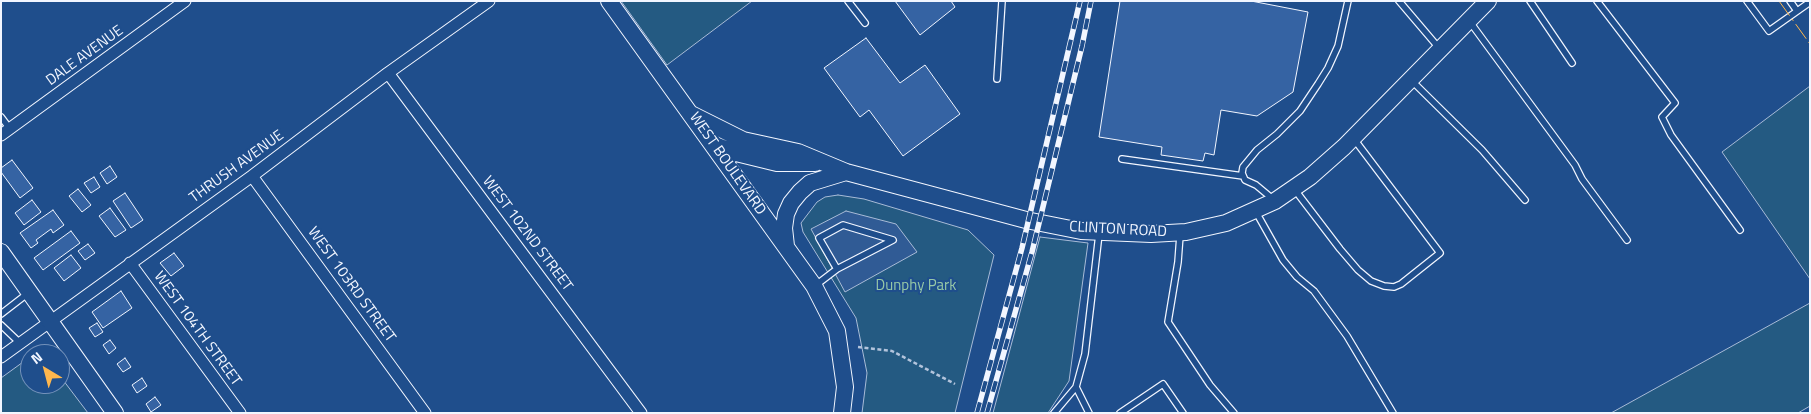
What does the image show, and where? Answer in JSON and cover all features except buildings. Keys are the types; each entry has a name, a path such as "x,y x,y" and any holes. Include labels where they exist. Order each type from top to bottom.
{"street":[{"name":"DALE AVENUE","path":"6,132 185,1"},
{"name":"THRUSH AVENUE","path":"1,357 130,262 252,176 388,73 489,1"},
{"name":"WEST BOULEVARD","path":"610,1 814,286 837,331 845,387 842,413"},
{"name":"CLINTON ROAD","path":"691,114 739,146 778,163 821,163 846,172 1026,220 1081,231 1151,234 1180,232 1226,223 1275,201 1310,177 1354,138 1488,1"},
{"name":"WEST 102ND STREET","path":"388,73 641,413"},
{"name":"CLINTON ROAD","path":"712,144 739,146"},
{"path":"786,248 784,228 786,214 791,203 810,183 846,172"},
{"name":"WEST 103RD STREET","path":"252,176 425,413"},
{"path":"1,252 115,413"},
{"name":"WEST 104TH STREET","path":"130,262 240,413"}],"lane":[{"path":"848,1 865,23"},
{"path":"997,79 1002,1"},
{"path":"1275,201 1265,191 1245,180 1242,173 1243,167 1257,150 1277,134 1300,110 1328,68 1338,46 1348,1"},
{"path":"1399,1 1440,49"},
{"path":"1530,1 1572,63"},
{"path":"1597,1 1675,103 1662,117 1671,134 1740,230"},
{"path":"1747,1 1769,31 1810,2"},
{"path":"1790,1 1797,11"},
{"path":"1468,20 1628,240"},
{"path":"1411,79 1482,150 1524,200"},
{"path":"1,117 6,132"},
{"path":"1294,188 1340,249 1358,270 1371,281 1384,286 1394,287 1401,284 1440,253 1354,138"},
{"path":"1122,159 1243,176"},
{"path":"1255,210 1283,260 1297,277 1314,291 1347,336 1393,413"},
{"path":"814,286 837,269 893,240 843,225 819,238 837,269"},
{"path":"1054,413 1076,387 1085,354 1099,232"},
{"path":"1180,232 1178,262 1168,322 1210,385 1234,413"},
{"path":"1,314 29,292"},
{"path":"1,325 20,343"},
{"path":"1120,413 1163,384 1183,413"},
{"path":"1076,387 1089,413"}],"path":[{"path":"858,347 892,351 955,384"}],"green space":[{"path":"621,1 752,1 667,65"},
{"path":"1810,86 1810,279 1722,152"},
{"name":"Dunphy Park","path":"838,195 864,199 968,230 994,255 955,413 862,413 867,373 856,318 803,232 801,223 817,202 825,197"},
{"path":"1040,237 1088,243 1069,381 1048,413 993,413"},
{"path":"1810,303 1810,406 1798,413 1611,413"},
{"path":"20,364 20,394 70,394 70,389 88,413 1,413 1,378"}],"shaded area":[{"path":"846,211 896,224 917,252 845,292 811,229"}],"railway":[{"path":"977,413 1022,248 1080,1"},
{"path":"987,413 1032,252 1082,46 1091,1"}],"power":[{"path":"1779,1 1810,44"}]}
